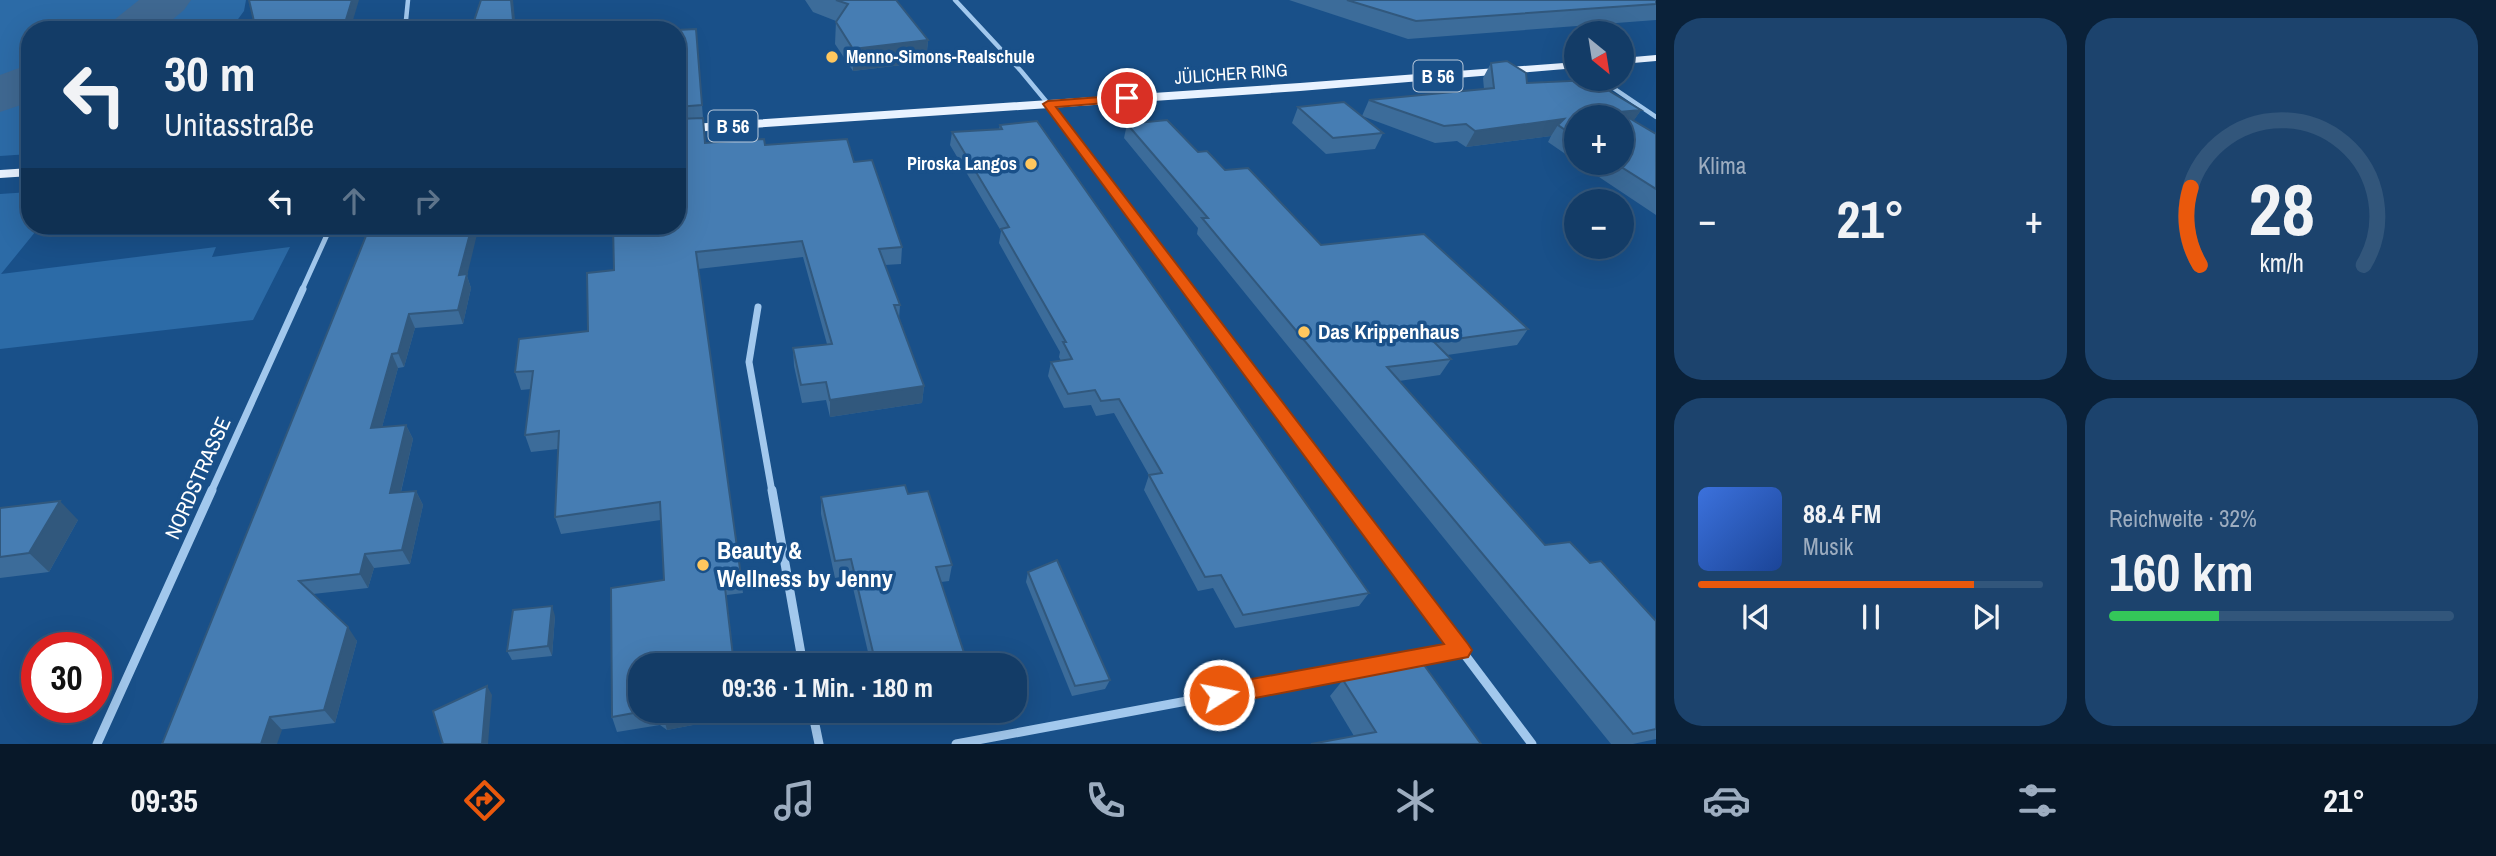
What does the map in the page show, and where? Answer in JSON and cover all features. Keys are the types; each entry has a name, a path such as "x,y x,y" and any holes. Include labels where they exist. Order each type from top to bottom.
{"main road":[{"path":"1634,60 1656,58"},
{"name":"JÜLICHER RING","path":"686,128 1564,66"},
{"path":"0,174 21,173"}],"street":[{"path":"406,21 408,0"},
{"path":"956,0 1048,104 1532,744"},
{"path":"1618,91 1656,117"},
{"name":"NORDSTRASSE","path":"96,744 327,235"},
{"path":"758,307 749,362 801,653"},
{"path":"956,744 1461,650"},
{"path":"815,723 819,744"}],"shaded area":[{"path":"0,0 246,0 244,11 237,21 21,21 21,155 0,156"},
{"path":"21,193 21,235 33,235 1,274 216,247 212,257 290,247 253,320 0,349 0,194"}],"building":[{"path":"249,0 352,0 346,21 254,21"},
{"path":"481,0 511,0 513,21 474,21"},
{"path":"836,0 896,0 928,40 853,49 836,22 848,4"},
{"path":"1347,0 1656,0 1656,4 1416,21"},
{"path":"696,29 702,105 686,106 686,30"},
{"path":"1507,61 1526,73 1527,83 1564,81 1564,91 1609,91 1633,105 1564,105 1564,119 1475,131 1466,124 1444,126 1369,100 1494,88 1491,63"},
{"path":"1344,102 1383,133 1333,138 1298,107"},
{"path":"703,118 705,143 764,139 765,145 847,139 854,162 872,160 902,247 879,249 900,305 894,305 924,386 830,400 826,382 801,385 793,348 832,344 802,241 696,252 741,576 724,579 733,653 628,653 628,714 612,717 611,588 664,580 660,502 555,517 559,431 525,435 533,371 515,372 519,339 588,331 587,273 614,270 613,235 686,235 686,119"},
{"path":"1167,120 1198,152 1207,151 1225,170 1248,168 1321,245 1424,234 1528,329 1434,342 1451,359 1387,367 1545,545 1570,542 1590,563 1601,561 1656,621 1656,729 1633,734 1202,218 1208,218 1127,124"},
{"path":"1037,121 1369,593 1243,615 1221,575 1205,577 1149,475 1162,473 1119,399 1101,401 1095,390 1068,394 1051,362 1072,359 1063,342 1066,342 1001,229 1009,227 952,132 1002,129 1000,125"},
{"path":"1634,121 1656,134 1656,189 1634,175"},
{"path":"366,235 470,235 459,275 467,274 458,310 409,314 398,353 392,354 371,428 406,425 390,493 416,491 402,550 365,554 360,574 299,581 348,627 324,710 270,717 261,744 162,744"},
{"path":"905,485 908,494 928,491 952,565 936,567 964,653 873,653 851,559 835,561 821,497"},
{"path":"60,501 29,553 0,557 0,508"},
{"path":"1057,560 1110,680 1075,686 1028,572"},
{"path":"552,606 548,646 507,651 513,610"},
{"path":"1424,665 1481,744 1311,744 1376,732 1343,680"},
{"path":"487,686 482,744 443,744 433,711"}],"waterway":[{"path":"142,21 168,0"},
{"path":"0,96 21,85"}],"place":[{"name":"Menno-Simons-Realschule","path":"832,57"},
{"name":"Piroska Langos","path":"1031,164"},
{"name":"Das Krippenhaus","path":"1304,332"},
{"name":"Beauty & Wellness by Jenny","path":"703,565"}],"route":[{"path":"1127,98 1048,104 1461,650 1219,695"}]}
